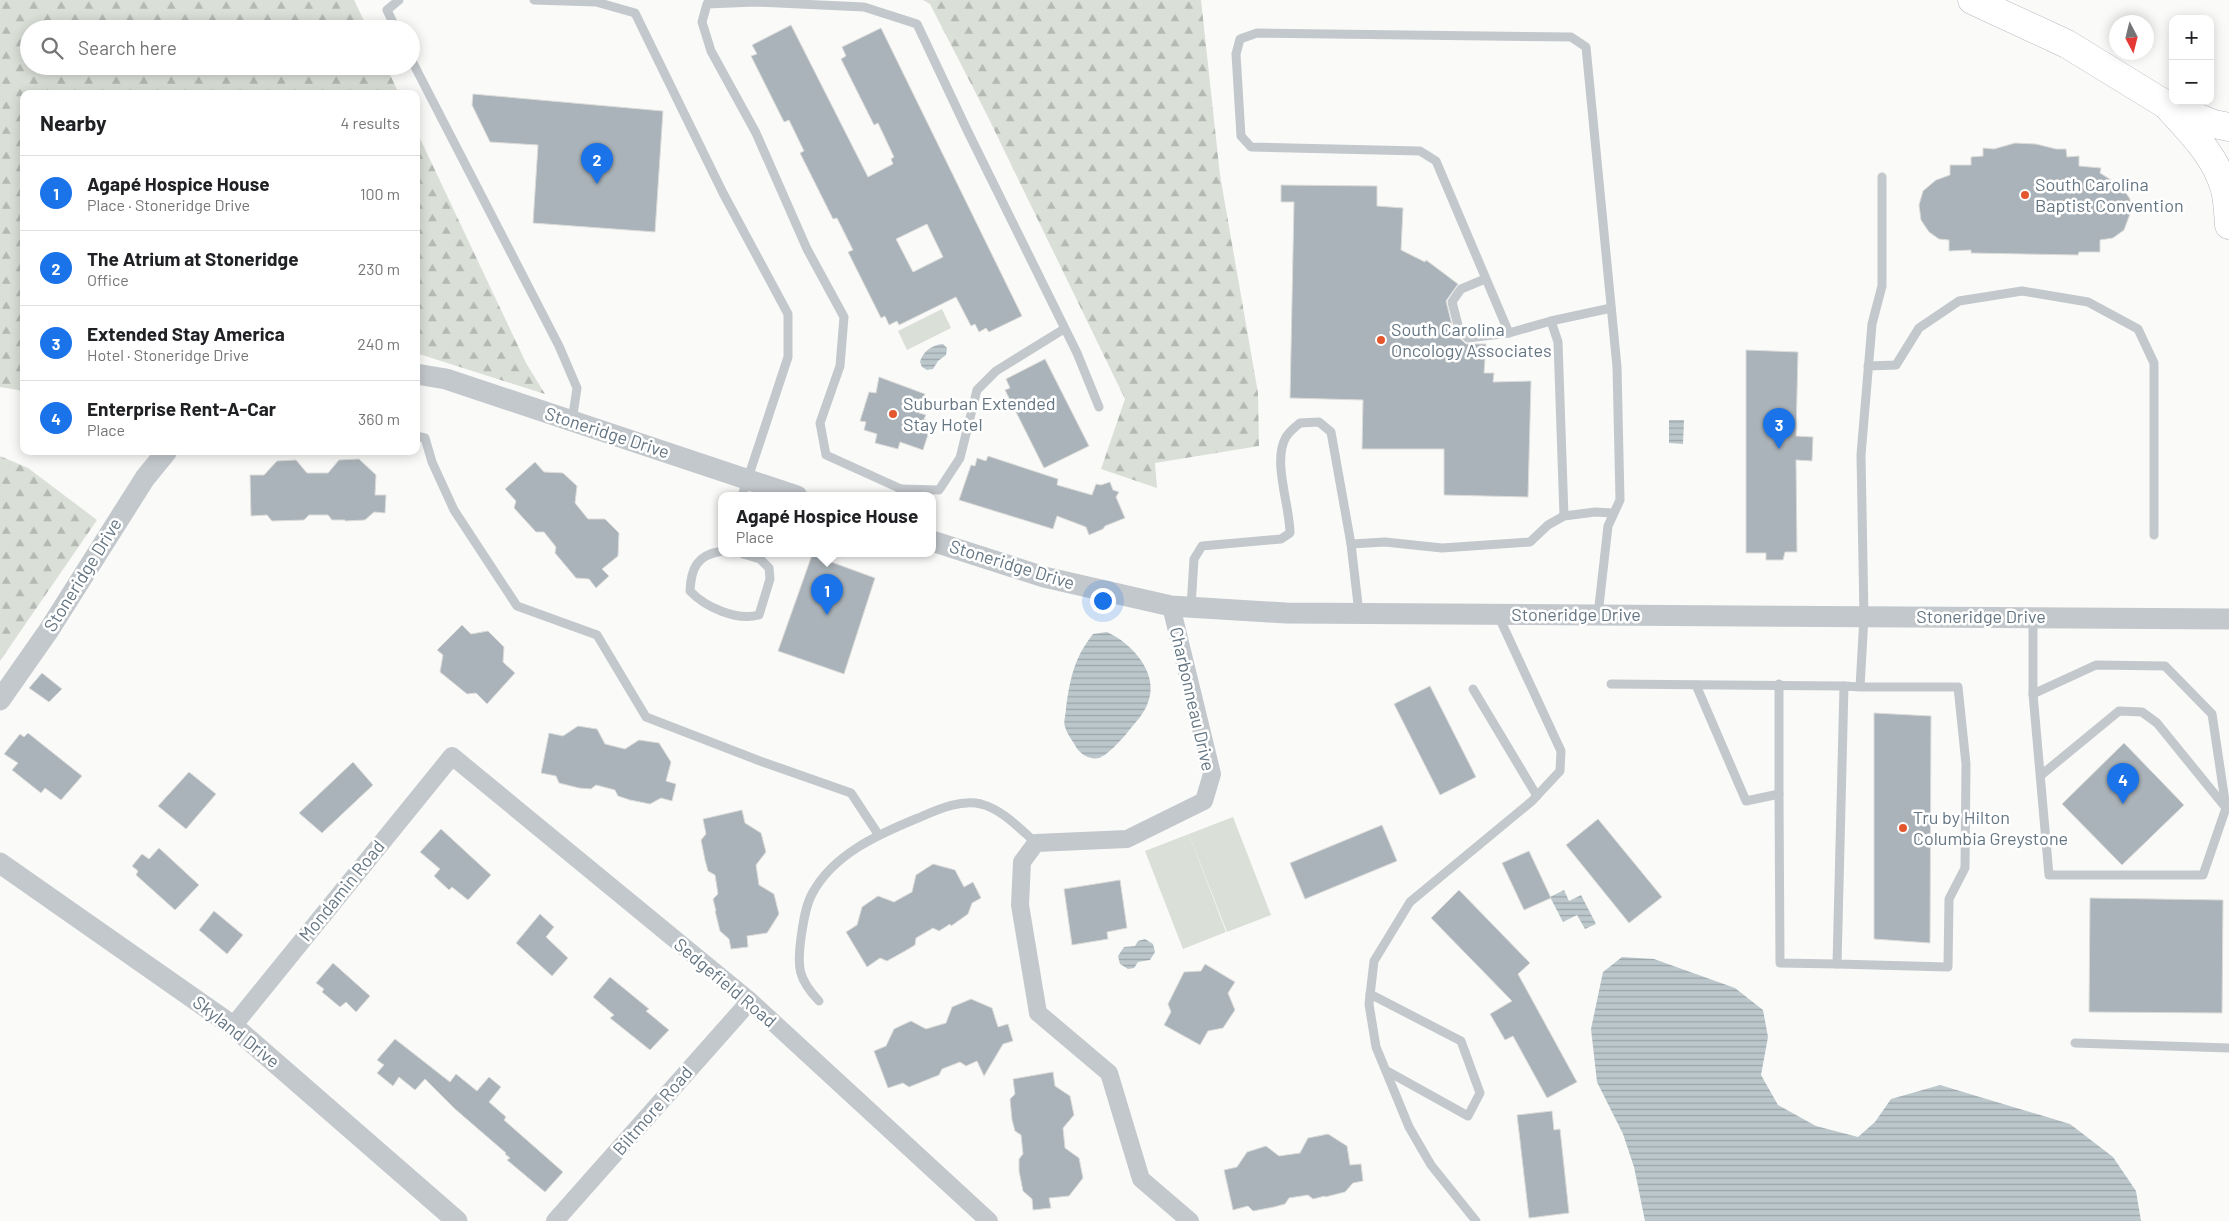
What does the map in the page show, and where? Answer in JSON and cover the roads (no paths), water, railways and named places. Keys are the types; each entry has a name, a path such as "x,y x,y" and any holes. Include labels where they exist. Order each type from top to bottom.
{"highway":[{"path":"1972,0 2068,44 2168,106 2214,124 2229,126"},
{"path":"2168,106 2194,136 2215,165 2226,190 2229,225"}],"street":[{"name":"Stoneridge Drive","path":"420,375 446,379 572,421 745,488 771,492"},
{"name":"Stoneridge Drive","path":"0,700 49,630 145,478 164,455"},
{"name":"Stoneridge Drive","path":"936,542 1044,577 1180,606 1286,613 2229,619"},
{"name":"Charbonneau Drive","path":"1036,843 1127,839 1204,801 1212,774 1180,606"},
{"name":"Sedgefield Road","path":"452,756 750,1001 989,1221"},
{"name":"Mondamin Road","path":"233,1026 452,756"},
{"path":"1036,843 1022,862 1020,906 1038,1013 1109,1073 1141,1178 1190,1221"},
{"name":"Skyland Drive","path":"0,863 233,1026 456,1221"},
{"name":"Biltmore Road","path":"556,1221 750,1001"}],"lane":[{"path":"392,20 387,10 399,0"},
{"path":"534,0 596,2 634,13 723,193 788,314 788,357 745,488"},
{"path":"1064,329 996,371 977,390 960,458 939,490 900,492 826,456 820,422 840,366 844,316 807,249 756,133 711,51 702,22 707,4 755,2 864,7 917,24 1064,329 1099,407"},
{"path":"1509,333 1436,162 1420,151 1252,147 1241,136 1236,54 1240,39 1257,34 1571,37 1586,47 1617,367 1620,500 1608,526 1598,615"},
{"path":"419,75 559,346 577,388 572,421"},
{"path":"1860,686 1864,617 1861,455 1872,324 1882,286 1882,177"},
{"path":"1485,279 1461,289 1452,302 1459,329 1468,338 1509,333 1551,320 1611,308"},
{"path":"1868,366 1896,365 1919,328 1959,301 2022,291 2088,302 2138,329 2154,364 2154,535"},
{"path":"1551,320 1558,342 1564,516"},
{"path":"1180,606 1194,559 1202,546 1281,538 1290,533 1290,519 1280,457 1286,437 1300,423 1318,422 1331,432 1350,544 1359,614"},
{"path":"420,437 425,438 432,462 454,510 517,606 597,635 646,717 760,761 851,793 878,834"},
{"path":"1350,544 1386,542 1442,548 1530,542 1548,525 1564,516 1595,512 1613,513"},
{"path":"718,551 712,552 698,561 691,575 690,591 699,601 720,610 750,617 758,615 770,579 769,568 760,559 753,557"},
{"path":"1476,1221 1431,1165 1409,1127 1376,1047 1368,1004 1374,962 1410,902 1537,796 1560,771 1561,751 1498,614"},
{"path":"2033,618 2033,694 2049,875 2203,875 2228,808 2212,714 2165,666 2096,665 2033,694"},
{"path":"1611,684 1779,684 1958,687 1966,764 1965,868 1949,899 1948,967 1780,963 1779,684"},
{"path":"1696,685 1746,801 1779,794"},
{"path":"1837,964 1844,686"},
{"path":"1473,689 1537,796"},
{"path":"2040,776 2119,711 2142,712 2157,722 2228,808"},
{"path":"818,1001 807,988 800,975 798,958 803,924 811,894 836,864 854,849 878,834 940,809 959,804 978,804 995,809 1011,820 1036,843"},
{"path":"1370,994 1461,1041 1480,1093 1468,1116 1387,1071"},
{"path":"2075,1043 2229,1048"}],"place":[{"name":"The Atrium at Stoneridge","path":"597,184"},
{"name":"South Carolina Baptist Convention","path":"2025,195"},
{"name":"South Carolina Oncology Associates","path":"1381,340"},
{"name":"Suburban Extended Stay Hotel","path":"893,414"},
{"name":"Extended Stay America","path":"1779,449"},
{"name":"Agapé Hospice House","path":"827,615"},
{"name":"Enterprise Rent-A-Car","path":"2123,804"},
{"name":"Tru by Hilton Columbia Greystone","path":"1903,828"}]}
